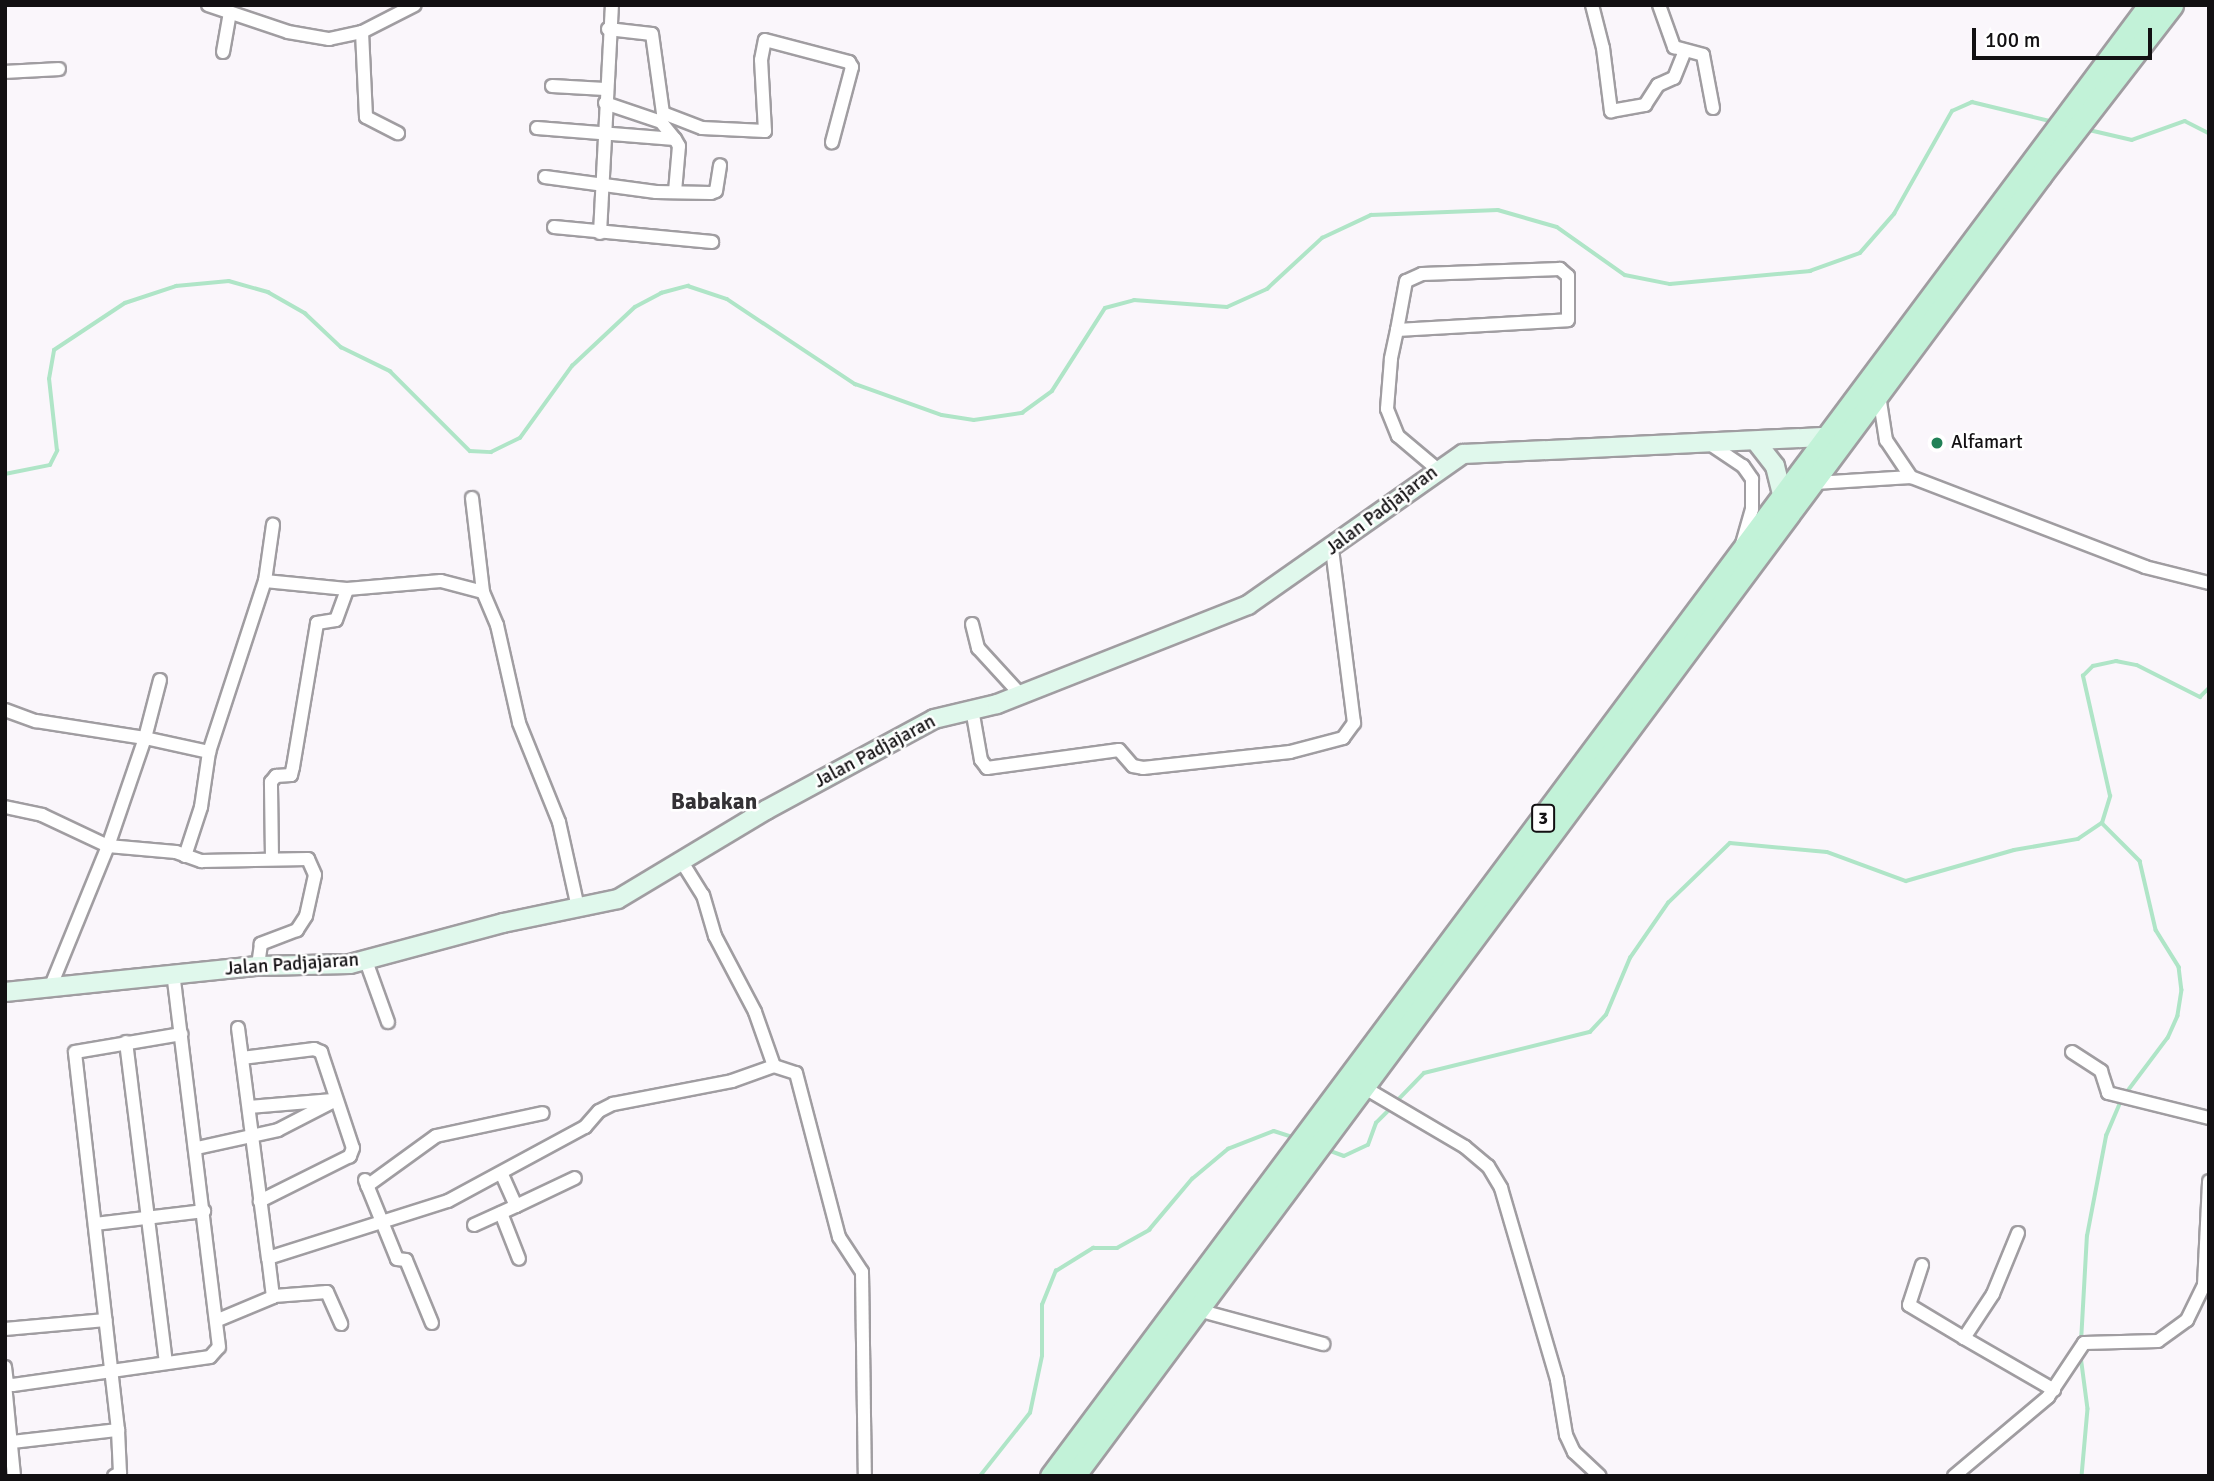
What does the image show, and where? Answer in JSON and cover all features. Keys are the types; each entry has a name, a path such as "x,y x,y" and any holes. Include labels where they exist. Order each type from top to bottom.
{"main road":[{"name":"3","path":"2090,101 2148,5"},
{"name":"3","path":"1074,1476 1365,1088 1704,618 1743,552 1826,437 2035,167 2172,5"},
{"name":"3","path":"1051,1476 1704,618 1815,483 1879,395 2035,167"}],"street":[{"path":"208,5 313,38 344,38 362,32 415,5"},
{"path":"600,233 608,29 612,5"},
{"path":"1592,5 1604,48 1611,111 1644,105 1658,85 1674,78 1685,51"},
{"path":"1659,5 1674,47 1703,55 1713,108"},
{"path":"223,51 230,13"},
{"path":"608,29 652,34 663,113 702,128 765,131 761,60 765,40 849,62 852,67 832,142"},
{"path":"362,32 366,117 398,133"},
{"path":"5,72 59,69"},
{"path":"552,86 605,96 661,122 679,146 675,192"},
{"path":"537,128 605,136 675,139"},
{"path":"545,177 602,186 714,192 720,165"},
{"path":"554,227 712,242"},
{"path":"1397,330 1567,320 1568,276 1560,269 1413,276 1406,281 1397,330 1387,409 1389,424 1437,469"},
{"path":"1879,395 1886,440 1911,477"},
{"name":"Jalan Padjajaran","path":"5,992 258,966 366,961 486,927 618,899 880,746 934,719 1021,695 1248,605 1332,548 1437,469 1477,450 1757,443 1826,437"},
{"path":"1757,443 1775,466 1783,498"},
{"path":"1710,444 1743,466 1752,479 1754,495 1743,552"},
{"path":"1815,483 1911,477 2113,555 2204,582"},
{"path":"472,498 483,592 497,625 519,723 559,822 578,908"},
{"path":"185,856 201,807 209,752 265,581 273,525"},
{"path":"972,709 981,760 987,768 1119,750 1133,766 1143,768 1290,752 1342,738 1353,723 1332,548"},
{"path":"265,581 347,589 441,581 483,592"},
{"path":"272,858 271,782 276,776 290,775 293,768 317,623 336,621 347,589"},
{"path":"972,624 978,648 1021,695"},
{"path":"50,988 108,846 145,738 160,680"},
{"path":"5,710 36,721 145,738 209,752"},
{"path":"5,807 42,815 108,846 218,862 272,858 308,859 315,875 313,898 297,930 261,944 258,966"},
{"path":"682,862 703,895 715,936 755,1012 774,1066"},
{"path":"366,961 388,1022"},
{"path":"6,1384 111,1371 216,1353 218,1320 173,974"},
{"path":"238,1028 274,1297"},
{"path":"114,1476 120,1473 118,1430 75,1052 181,1034"},
{"path":"126,1042 166,1362"},
{"path":"242,1058 318,1050 328,1064 353,1153 260,1201"},
{"path":"2072,1052 2101,1070 2108,1093 2164,1103 2209,1118"},
{"path":"268,1258 381,1219 448,1201 502,1175 585,1127 599,1111 613,1104 732,1082 774,1066 796,1073 839,1237 862,1272 865,1476"},
{"path":"1365,1088 1465,1147 1488,1166 1501,1188 1557,1380 1566,1434 1574,1452 1600,1476"},
{"path":"197,1148 253,1137 299,1121 336,1100"},
{"path":"249,1107 336,1100"},
{"path":"432,1322 406,1260 397,1259 366,1183 436,1136 543,1113"},
{"path":"502,1175 516,1206"},
{"path":"474,1225 575,1178"},
{"path":"1954,1476 2054,1390 2084,1343 2158,1341 2179,1327 2195,1309 2207,1260 2209,1181"},
{"path":"95,1224 204,1211"},
{"path":"501,1213 519,1259"},
{"path":"1964,1338 1993,1294 2018,1233"},
{"path":"1922,1265 1909,1304 2054,1390"},
{"path":"218,1320 274,1297 327,1292 341,1324"},
{"path":"1198,1310 1322,1344"},
{"path":"5,1329 106,1320"},
{"path":"5,1367 14,1476"},
{"path":"12,1442 118,1430"}],"waterway":[{"path":"5,474 50,465 57,451 49,379 54,350 125,303 176,286 229,281 268,292 305,313 341,347 390,371 470,451 491,452 520,438 572,366 635,307 661,293 688,286 727,299 855,384 942,415 974,420 1022,413 1052,391 1105,308 1134,300 1227,307 1267,289 1322,238 1371,215 1498,210 1557,227 1625,275 1670,284 1810,271 1860,253 1894,214 1952,111 1972,102 2054,122"},
{"path":"2085,129 2132,140 2185,121 2209,133"},
{"path":"1396,1102 1424,1073 1590,1032 1606,1015 1630,958 1668,903 1730,843 1827,852 1906,881 2014,850 2078,839 2102,823 2110,796 2083,676 2093,666 2116,661 2137,665 2200,697 2209,688"},
{"path":"2102,823 2140,861 2156,930 2179,967 2182,990 2178,1016 2168,1038 2126,1094"},
{"path":"2081,1342 2087,1236 2106,1136 2121,1100"},
{"path":"1325,1149 1344,1156 1368,1145 1376,1123 1391,1108"},
{"path":"980,1476 1030,1413 1042,1356 1042,1305 1056,1271 1093,1248 1117,1248 1149,1230 1192,1179 1228,1149 1274,1131 1295,1138"},
{"path":"2081,1356 2088,1409 2082,1476"}],"place":[{"name":"Alfamart","path":"1937,443"}],"district":[{"name":"Babakan","path":"714,802"}]}
